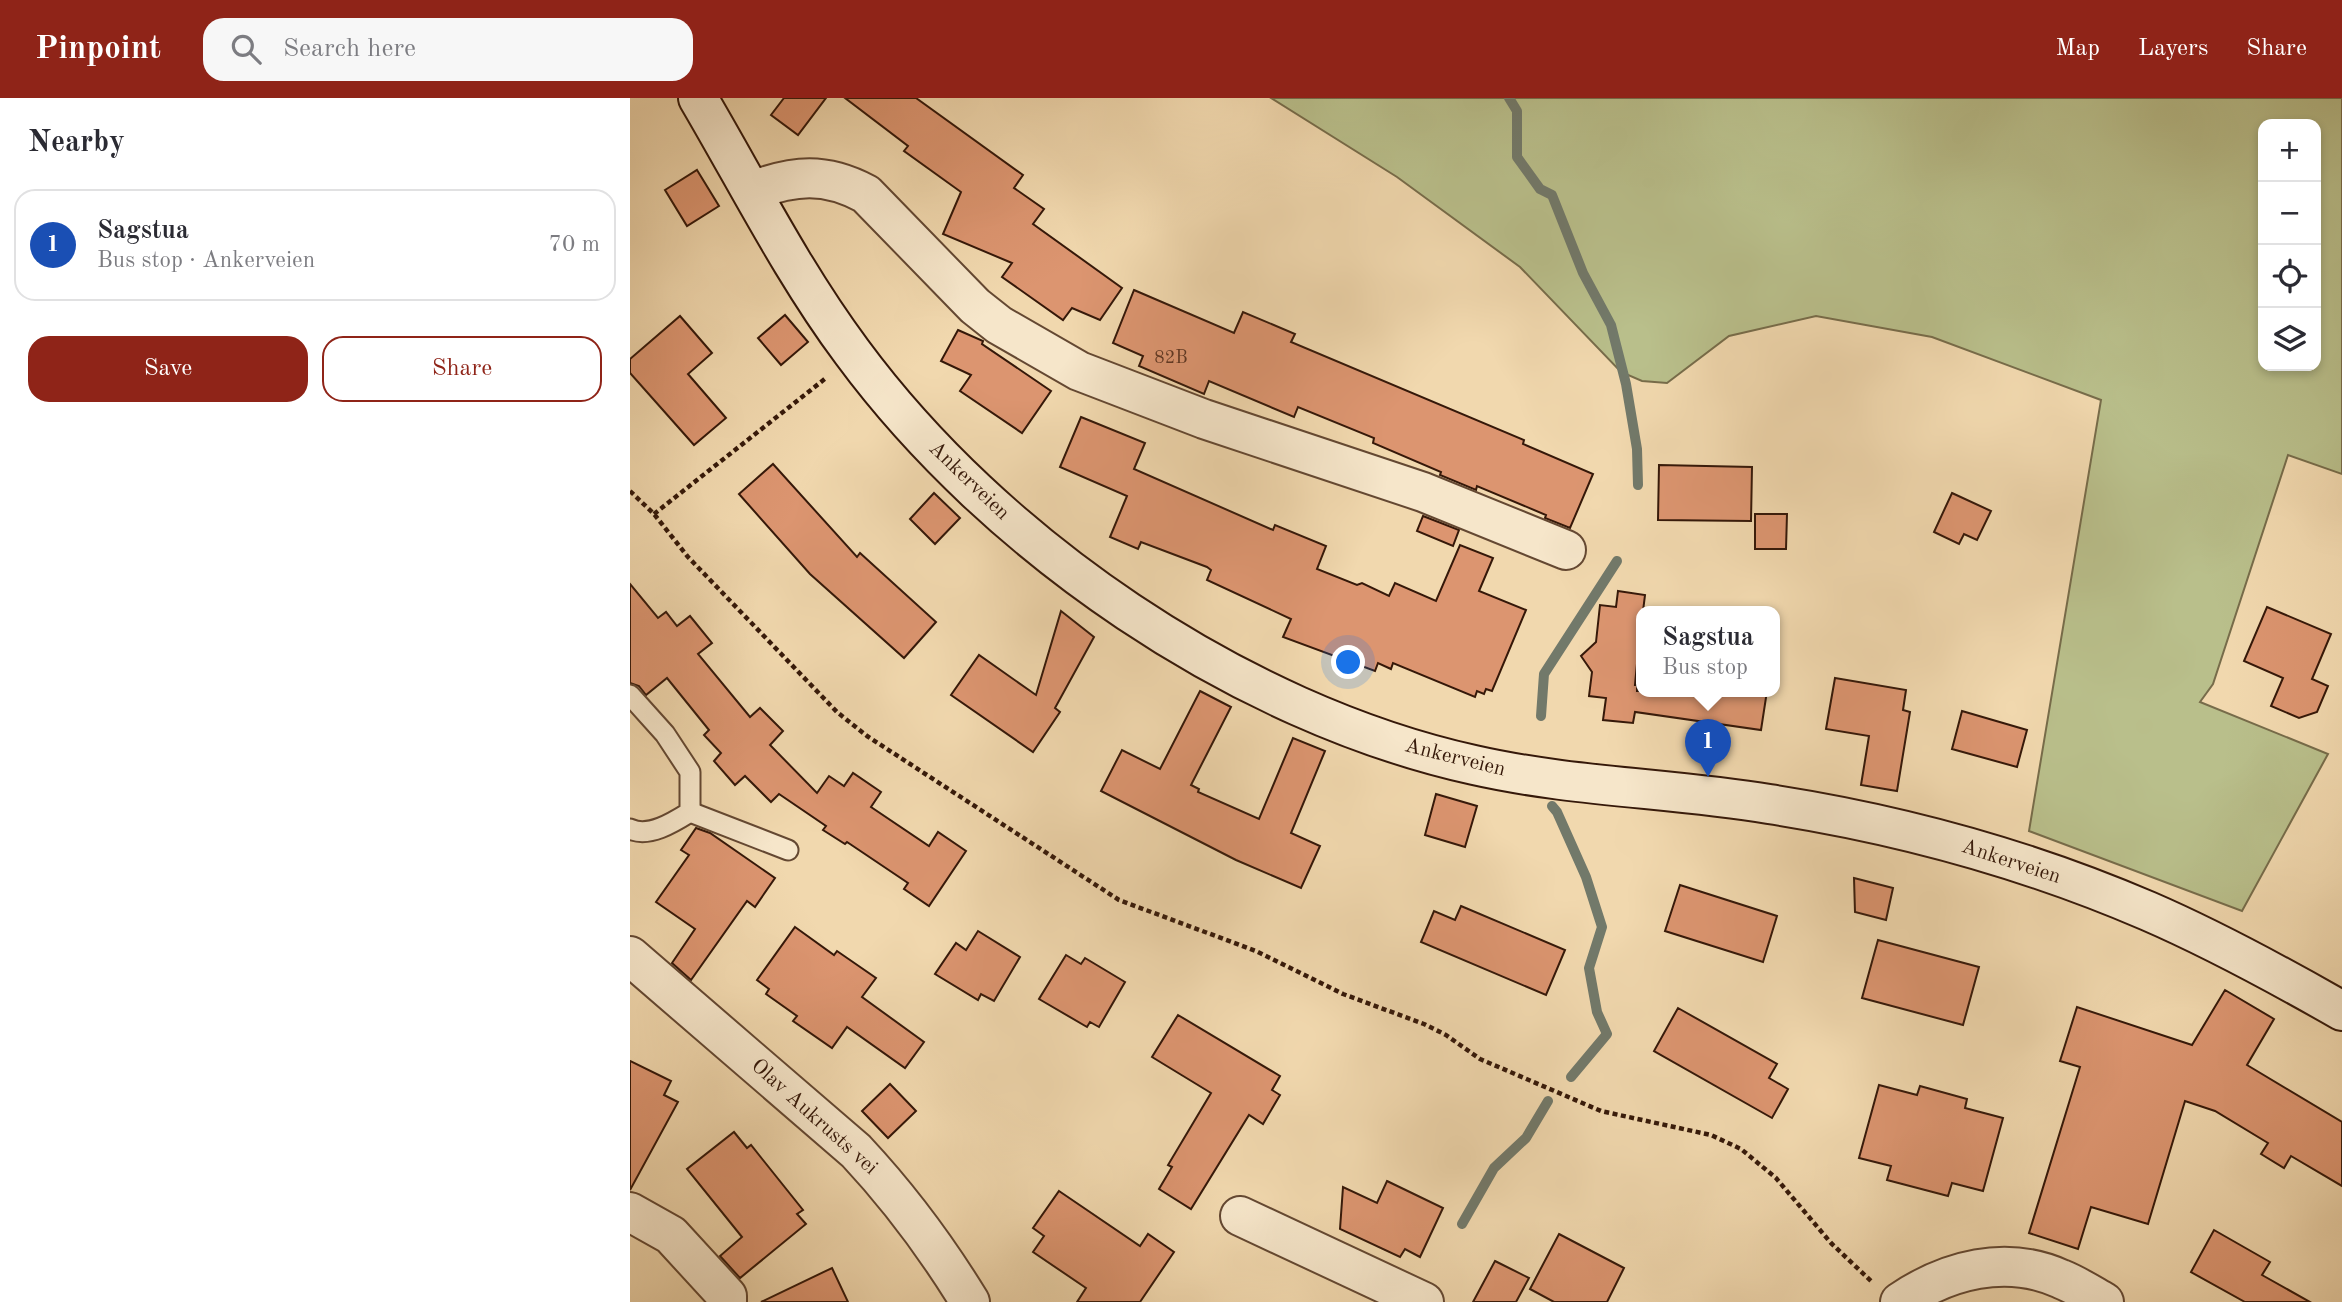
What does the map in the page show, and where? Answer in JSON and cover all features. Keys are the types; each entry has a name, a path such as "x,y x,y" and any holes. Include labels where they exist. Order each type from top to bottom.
{"street":[{"name":"Ankerveien","path":"698,98 825,315 854,356 945,460 1003,515 1099,591 1184,647 1227,671 1352,730 1470,765 1544,778 1763,803 1878,824 1947,842 2072,881 2148,911 2213,941 2342,1011"},
{"path":"752,191 776,182 800,178 844,182 866,194 975,306 999,325 1079,371 1204,419 1423,492 1566,550"},
{"name":"Olav Aukrusts vei","path":"630,956 856,1151 887,1184 970,1302"},
{"path":"630,1212 671,1236 727,1296 727,1302"},
{"path":"1240,1216 1424,1302"},
{"path":"1886,1292 1917,1290 1945,1277 1974,1269 2001,1267 2031,1270 2059,1278 2104,1302"}],"lane":[{"path":"630,695 665,734 690,772 690,812"},
{"path":"630,829 638,833 669,825 690,812"},
{"path":"690,812 788,850"}],"path":[{"path":"654,514 854,356"},
{"path":"630,491 654,514 688,557 837,712 867,736 1119,900 1255,951 1343,994 1424,1024 1446,1035 1480,1059 1601,1111 1711,1135 1741,1149 1776,1178 1832,1243 1886,1292"}],"green space":[{"path":"1271,98 2342,98 2342,474 2288,455 2213,684 2200,702 2328,754 2242,911 2029,831 2101,400 1932,337 1816,316 1729,336 1667,383 1642,381 1621,372 1520,267 1397,177"}],"building":[{"path":"784,98 826,98 798,135 771,115"},
{"path":"845,98 916,98 1023,175 1014,188 1044,209 1033,224 1122,288 1100,320 1072,308 1063,320 1002,277 1012,263 943,234 961,192 904,151 908,146"},
{"path":"697,170 719,206 687,226 665,190"},
{"path":"1134,290 1234,333 1243,312 1295,334 1291,342 1524,440 1523,444 1593,474 1570,528 1477,486 1476,490 1440,475 1441,472 1373,443 1374,438 1298,407 1294,417 1209,381 1204,394 1139,366 1143,356 1113,343"},
{"path":"785,315 808,342 781,365 758,338"},
{"path":"680,316 712,353 688,374 726,418 694,445 630,373 630,359"},
{"path":"958,330 983,341 982,344 1051,391 1022,433 960,391 971,375 941,361"},
{"path":"1081,417 1145,443 1134,469 1273,530 1275,525 1326,546 1317,569 1357,585 1362,583 1389,596 1395,583 1436,601 1460,545 1493,558 1479,591 1526,610 1492,691 1486,689 1484,694 1477,691 1475,697 1393,663 1391,669 1378,663 1375,671 1283,637 1291,619 1207,580 1211,570 1207,567 1141,542 1138,549 1110,537 1127,496 1060,467"},
{"path":"773,464 857,557 860,553 936,622 904,658 810,574 739,494"},
{"path":"1659,465 1752,467 1751,521 1658,520"},
{"path":"934,493 960,518 935,544 910,519"},
{"path":"1952,493 1991,511 1977,540 1964,534 1959,544 1934,532"},
{"path":"1755,514 1787,514 1786,549 1755,549"},
{"path":"1423,516 1459,530 1453,546 1417,531"},
{"path":"630,584 658,618 666,612 677,626 690,616 712,643 698,654 750,717 760,708 783,731 770,745 817,793 829,776 844,786 853,773 881,792 871,807 929,846 938,832 966,851 929,906 904,889 908,883 847,842 845,844 823,830 826,826 779,794 771,802 745,776 735,785 714,761 721,753 704,735 709,730 667,678 646,695 639,686 630,683"},
{"path":"1618,591 1645,595 1644,606 1636,606 1636,697 1766,697 1761,730 1635,712 1633,723 1603,720 1606,698 1589,696 1592,672 1581,656 1596,642 1600,605 1616,607"},
{"path":"2267,607 2331,634 2312,679 2328,686 2317,712 2299,718 2271,706 2283,678 2244,661"},
{"path":"1061,611 1094,637 1055,708 1060,712 1033,752 951,695 979,655 1036,695"},
{"path":"1835,678 1906,690 1903,710 1910,712 1897,791 1861,785 1869,736 1826,729"},
{"path":"1200,691 1231,707 1191,785 1199,789 1198,792 1259,819 1293,738 1325,751 1291,833 1320,846 1301,888 1236,860 1101,791 1122,750 1160,769"},
{"path":"1962,711 2027,730 2017,767 1952,749"},
{"path":"1436,794 1477,806 1465,847 1425,835"},
{"path":"696,828 710,833 775,878 755,907 747,901 691,980 672,963 695,929 656,902 689,855 681,850"},
{"path":"1854,878 1893,888 1886,920 1855,912"},
{"path":"1680,885 1777,916 1763,962 1665,931"},
{"path":"1461,906 1565,950 1546,995 1421,942 1434,911 1455,920"},
{"path":"795,927 834,955 837,951 876,978 862,997 924,1042 905,1068 847,1027 832,1048 793,1021 797,1016 766,994 769,989 757,980"},
{"path":"978,931 1020,957 994,1001 981,994 978,1000 935,974 956,943 966,950"},
{"path":"1878,940 1979,967 1963,1025 1862,998"},
{"path":"1066,955 1081,964 1085,958 1125,982 1099,1027 1090,1022 1087,1027 1039,999"},
{"path":"2225,990 2274,1019 2247,1065 2342,1122 2342,1186 2291,1156 2284,1168 2261,1154 2268,1143 2215,1111 2185,1101 2148,1224 2091,1207 2078,1249 2029,1233 2080,1067 2060,1061 2077,1007 2192,1045"},
{"path":"1678,1008 1777,1064 1769,1078 1788,1089 1772,1118 1654,1051"},
{"path":"1178,1015 1280,1076 1272,1090 1280,1095 1263,1124 1249,1115 1191,1209 1159,1189 1172,1167 1168,1165 1211,1093 1152,1057"},
{"path":"630,1061 671,1081 664,1095 678,1102 630,1190"},
{"path":"890,1084 916,1111 888,1138 862,1111"},
{"path":"1879,1085 1917,1095 1920,1086 1967,1099 1965,1108 2003,1118 1983,1191 1952,1183 1948,1196 1887,1180 1891,1166 1859,1158"},
{"path":"734,1132 747,1148 751,1145 803,1210 797,1214 806,1224 740,1278 720,1256 742,1237 687,1169"},
{"path":"1387,1181 1443,1208 1420,1257 1405,1249 1400,1257 1340,1229 1343,1187 1377,1203"},
{"path":"1059,1191 1140,1246 1148,1234 1174,1252 1140,1302 1077,1302 1086,1288 1033,1252 1044,1236 1033,1228"},
{"path":"2214,1230 2270,1262 2262,1275 2310,1302 2245,1302 2191,1272"},
{"path":"1559,1234 1624,1268 1607,1302 1554,1302 1530,1289"},
{"path":"1495,1261 1529,1278 1516,1302 1473,1302"},
{"path":"832,1268 848,1302 761,1302"}],"waterway":[{"path":"1509,98 1517,111 1517,157 1540,189 1552,195 1583,273 1611,325 1626,384 1637,449 1638,485"},
{"path":"1541,716 1544,674 1617,561"},
{"path":"1552,806 1586,877 1602,927 1589,968 1597,1012 1607,1034 1571,1077"},
{"path":"1462,1224 1494,1168 1526,1138 1548,1101"}],"place":[{"name":"Sagstua","path":"1708,777"}]}
